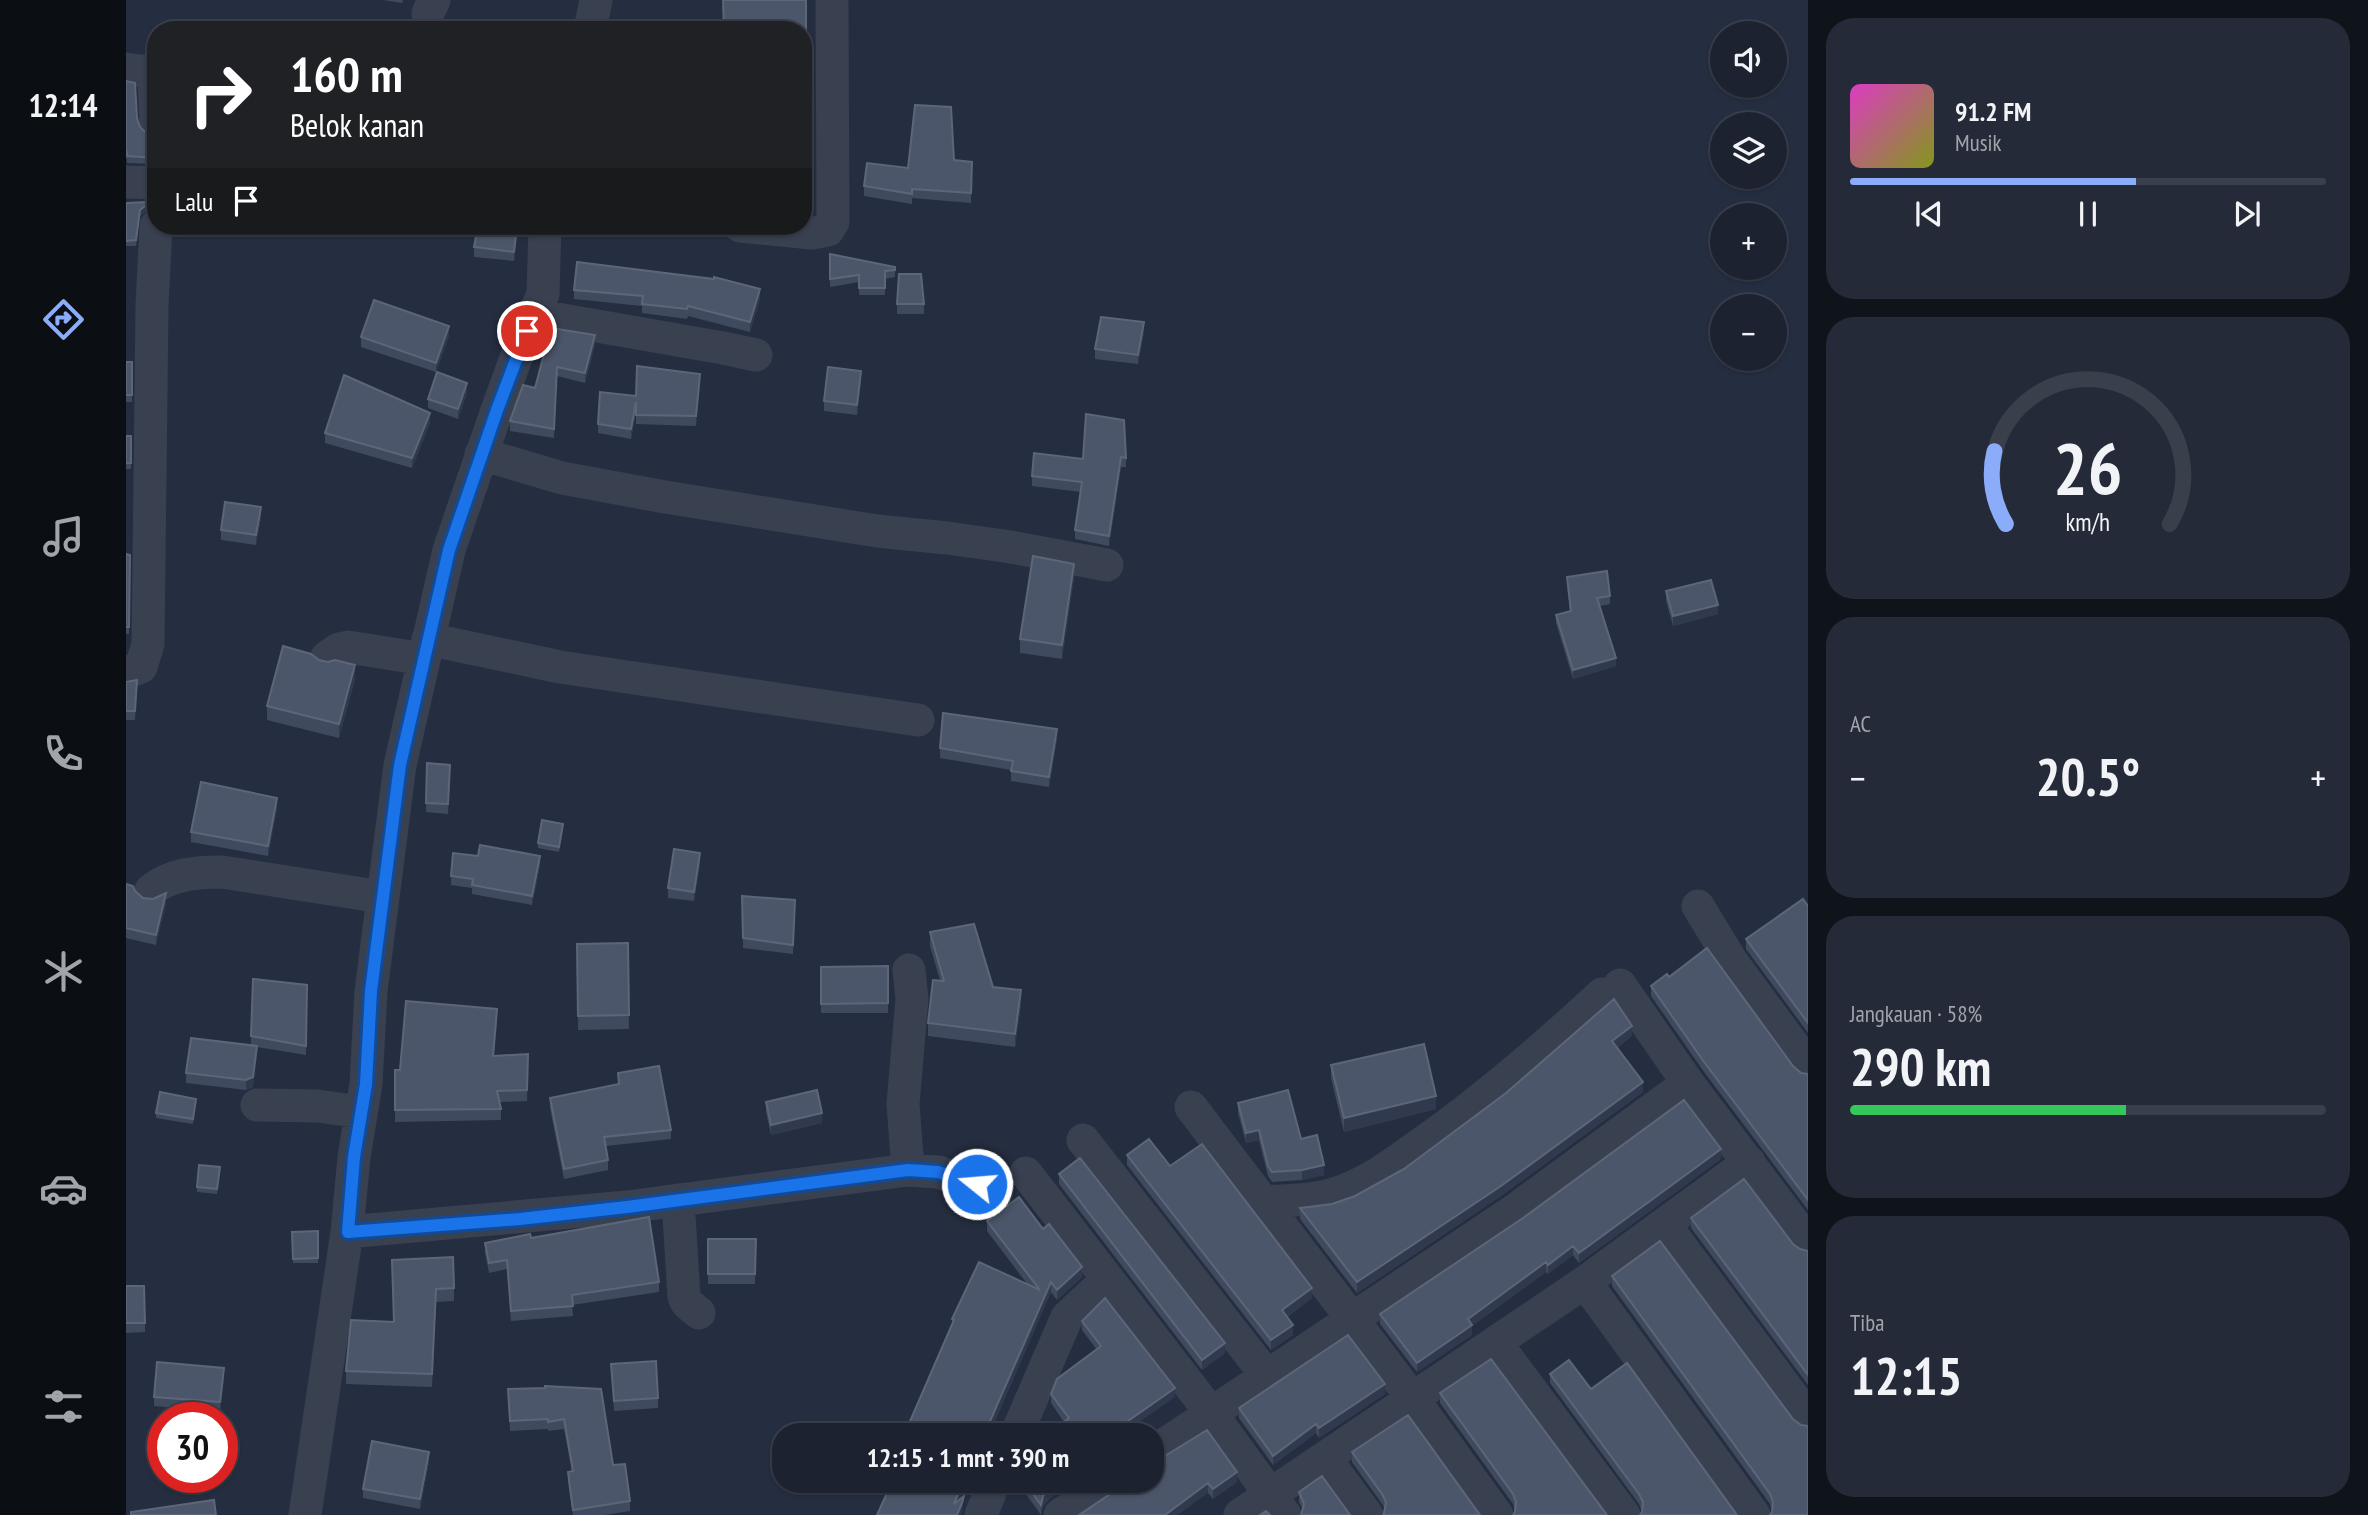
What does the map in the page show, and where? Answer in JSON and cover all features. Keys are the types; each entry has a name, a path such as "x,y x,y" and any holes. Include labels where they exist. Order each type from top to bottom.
{"street":[{"path":"592,21 596,0"},
{"path":"812,233 828,230 833,222 832,0"},
{"path":"126,69 147,72"},
{"path":"126,182 147,183"},
{"path":"126,673 141,667 148,644 138,539 139,305 154,235"},
{"path":"305,1515 348,1232 366,1084 371,991 400,765 449,550 481,454 543,295 545,235"},
{"path":"534,315 756,355"},
{"path":"481,454 549,475 652,495 877,531 1011,547 1107,565"},
{"path":"327,657 348,647 426,649 918,720"},
{"path":"151,890 175,877 198,872 222,872 382,897"},
{"path":"1698,906 1732,962 1808,1065"},
{"path":"908,1170 902,1104 912,999 909,970"},
{"path":"1263,1202 1338,1194 1376,1174 1449,1124 1527,1062 1611,989 1688,1083 1808,1242"},
{"path":"1164,1445 1351,1317 1512,1212 1688,1083"},
{"path":"257,1105 317,1106 361,1112"},
{"path":"1191,1107 1413,1399 1497,1515"},
{"path":"1083,1140 1267,1376"},
{"path":"1240,1515 1277,1505 1325,1458 1585,1282 1749,1162"},
{"path":"348,1232 520,1219 908,1170 938,1172 997,1192"},
{"path":"1026,1173 1211,1413 1277,1505"},
{"path":"678,1200 684,1297 699,1313"},
{"path":"1665,1225 1808,1417"},
{"path":"1021,1423 1067,1317 1108,1279"},
{"path":"1585,1282 1754,1515"},
{"path":"1496,1343 1624,1515"},
{"path":"1325,1458 1367,1515"},
{"path":"981,1515 990,1493"},
{"path":"1060,1515 1092,1493"}],"building":[{"path":"723,0 806,0 806,21 724,21"},
{"path":"126,81 135,83 137,118 140,127 147,134 147,157 127,156"},
{"path":"915,105 951,107 954,160 972,162 971,193 912,189 912,194 864,186 867,163 908,168"},
{"path":"147,202 140,210 136,240 126,241 126,203"},
{"path":"476,235 516,235 514,252 474,247"},
{"path":"830,254 895,267 895,270 885,271 885,288 859,288 859,275 830,279"},
{"path":"577,262 714,277 760,289 750,322 688,306 687,309 642,304 643,296 574,290"},
{"path":"899,274 921,274 924,304 897,304"},
{"path":"374,300 449,326 436,363 361,337"},
{"path":"1101,317 1144,322 1138,355 1095,349"},
{"path":"551,328 595,335 585,373 557,367 554,429 510,421 523,385 535,388"},
{"path":"126,362 132,362 132,395 126,395"},
{"path":"637,366 700,374 696,416 636,415 636,402 631,429 598,424 600,392 636,396"},
{"path":"828,367 861,371 857,405 824,401"},
{"path":"437,372 467,383 458,409 428,399"},
{"path":"344,375 430,413 412,458 325,433"},
{"path":"1086,414 1124,420 1126,458 1121,457 1109,536 1075,530 1082,482 1032,476 1034,453 1083,459"},
{"path":"126,436 131,436 131,463 126,463"},
{"path":"225,502 261,507 256,535 221,530"},
{"path":"126,554 130,555 129,627 126,627"},
{"path":"1033,556 1074,564 1062,645 1020,639"},
{"path":"1607,571 1610,596 1597,598 1616,658 1573,670 1556,615 1571,611 1567,577"},
{"path":"1711,580 1718,605 1673,616 1666,591"},
{"path":"283,646 311,654 319,660 335,660 355,665 339,724 267,706"},
{"path":"137,680 135,711 126,711 126,682"},
{"path":"943,713 1057,729 1049,777 1011,771 1013,761 940,748"},
{"path":"427,763 450,765 448,804 426,803"},
{"path":"201,782 277,798 268,846 191,832"},
{"path":"542,820 563,824 559,847 538,843"},
{"path":"480,845 540,856 532,896 472,885 473,879 451,876 453,853 478,856"},
{"path":"674,849 700,853 694,892 668,888"},
{"path":"126,884 133,886 143,898 153,899 166,893 156,935 126,928"},
{"path":"742,896 795,900 793,945 743,938"},
{"path":"1803,899 1808,906 1808,1023 1746,939"},
{"path":"974,924 993,987 1021,990 1015,1034 928,1023 933,980 944,981 930,932"},
{"path":"628,943 629,1015 578,1016 577,944"},
{"path":"1707,948 1793,1066 1801,1073 1808,1074 1808,1200 1704,1062 1651,986 1667,974 1669,977"},
{"path":"888,966 888,1003 821,1004 821,967"},
{"path":"253,979 307,985 306,1046 251,1036"},
{"path":"1614,999 1632,1026 1612,1041 1643,1082 1501,1186 1357,1282 1300,1208 1332,1204 1355,1196 1404,1169 1506,1093"},
{"path":"406,1001 497,1009 493,1056 528,1054 527,1090 497,1091 501,1109 395,1110 395,1070 400,1070"},
{"path":"191,1038 257,1046 253,1077 246,1080 186,1073"},
{"path":"1424,1044 1436,1096 1344,1118 1331,1065"},
{"path":"659,1066 671,1130 604,1137 608,1160 564,1169 550,1098 619,1084 618,1073"},
{"path":"817,1090 822,1113 771,1125 766,1102"},
{"path":"1288,1090 1301,1139 1317,1135 1324,1165 1272,1172 1259,1130 1246,1133 1238,1103"},
{"path":"160,1092 196,1099 193,1119 156,1113"},
{"path":"1684,1100 1721,1149 1579,1253 1573,1246 1548,1265 1546,1262 1468,1319 1472,1325 1417,1363 1380,1314 1523,1218"},
{"path":"1149,1139 1170,1166 1202,1144 1312,1288 1282,1310 1293,1325 1271,1340 1127,1155"},
{"path":"1080,1158 1225,1343 1202,1360 1059,1174"},
{"path":"199,1165 220,1167 217,1189 197,1187"},
{"path":"1744,1179 1793,1244 1808,1251 1808,1375 1691,1218"},
{"path":"1019,1197 1043,1229 1049,1224 1082,1267 1057,1290 1051,1282 989,1423 909,1423 954,1320 952,1319 979,1262 1040,1290 987,1221"},
{"path":"649,1217 659,1282 572,1295 573,1306 511,1311 507,1260 489,1263 485,1243 530,1234 531,1238"},
{"path":"318,1231 318,1258 293,1259 292,1232"},
{"path":"708,1239 756,1239 755,1274 708,1274"},
{"path":"1660,1241 1793,1419 1808,1426 1808,1515 1770,1515 1773,1502 1770,1494 1612,1276"},
{"path":"453,1257 454,1288 436,1289 432,1374 346,1371 351,1320 394,1322 392,1260"},
{"path":"126,1286 144,1286 145,1323 126,1323"},
{"path":"1105,1298 1175,1388 1125,1423 1063,1423 1069,1418 1051,1394 1057,1379 1101,1346 1082,1321"},
{"path":"1348,1335 1385,1384 1319,1428 1316,1424 1273,1456 1239,1408"},
{"path":"1491,1359 1607,1515 1513,1515 1516,1502 1513,1494 1440,1393"},
{"path":"1569,1360 1591,1389 1627,1363 1737,1515 1640,1515 1643,1502 1639,1494 1550,1374"},
{"path":"656,1361 658,1398 614,1401 611,1364"},
{"path":"157,1362 224,1368 220,1402 154,1397"},
{"path":"545,1386 601,1389 613,1465 625,1464 630,1501 573,1510 568,1472 573,1471 564,1419 548,1422 548,1419 510,1421 508,1389"},
{"path":"1408,1415 1480,1515 1383,1515 1386,1502 1352,1452"},
{"path":"1207,1430 1237,1472 1213,1489 1208,1483 1165,1515 1079,1515 1112,1493 1164,1493 1164,1457"},
{"path":"372,1441 429,1452 420,1499 363,1489"},
{"path":"1322,1476 1350,1515 1301,1515 1304,1504 1299,1492"},
{"path":"887,1493 959,1493 954,1504 964,1496 957,1515 877,1515"},
{"path":"1032,1493 1046,1493 1041,1505"},
{"path":"214,1500 216,1515 131,1515 131,1512"}],"route":[{"path":"527,331 449,550 400,765 371,991 366,1084 354,1157 348,1232 520,1219 908,1170 938,1172 977,1184"}]}
